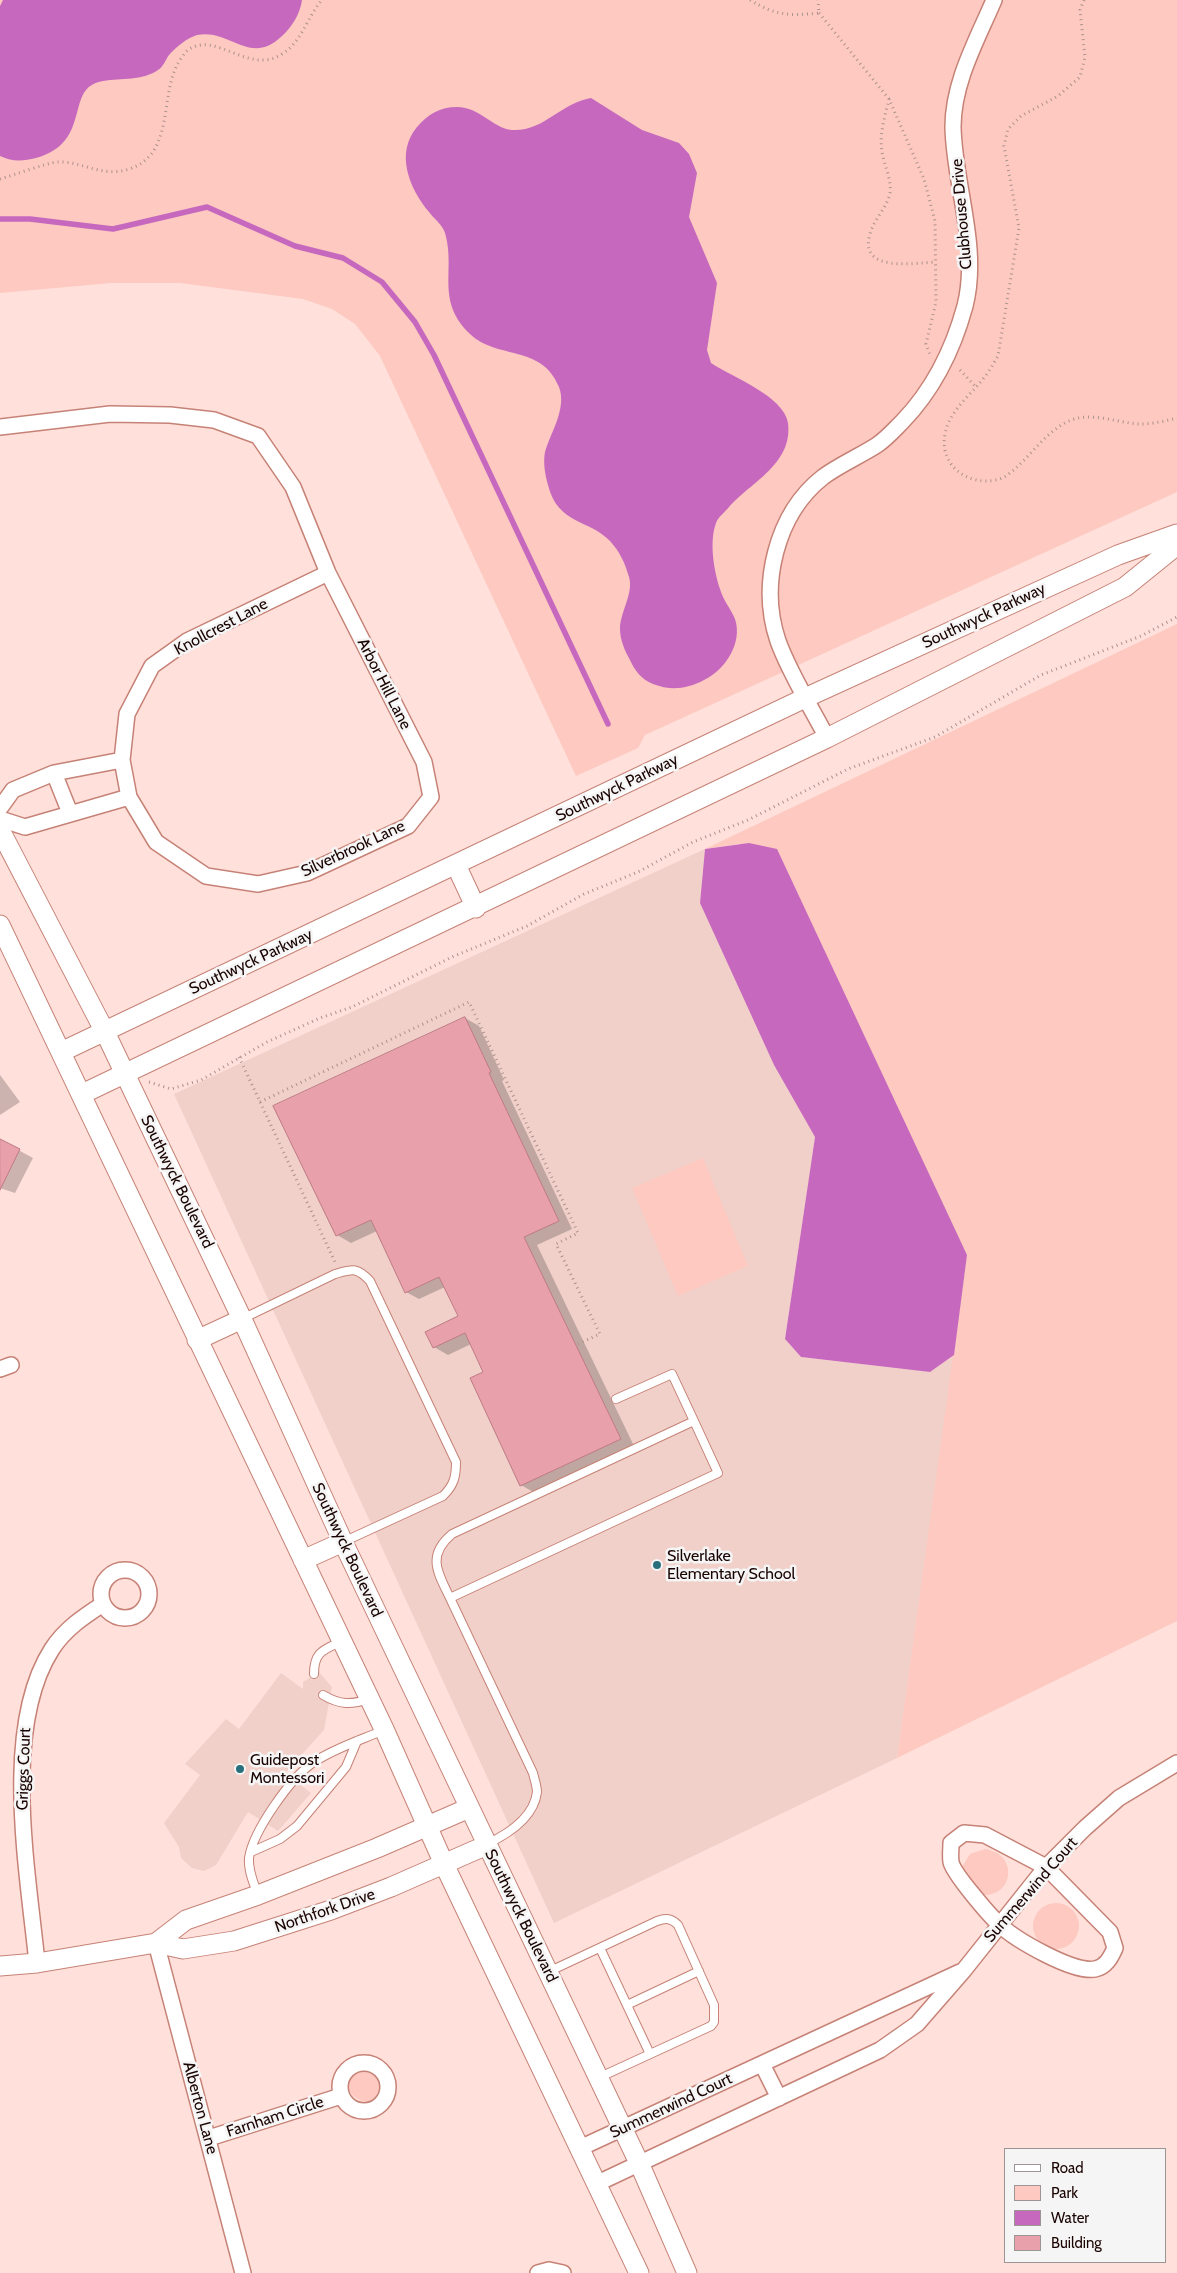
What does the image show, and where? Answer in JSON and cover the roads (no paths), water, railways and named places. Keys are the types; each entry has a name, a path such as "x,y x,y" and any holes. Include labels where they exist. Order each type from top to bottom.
{"street":[{"name":"Clubhouse Drive","path":"827,738 778,642 771,612 772,580 776,551 786,522 801,497 824,477 879,444 902,422 926,393 945,364 966,302 969,273 968,244 953,128 954,108 957,92 992,0"},
{"name":"Arbor Hill Lane","path":"0,427 110,414 170,415 214,420 258,436 293,487 328,573 424,762 431,797"},
{"name":"Southwyck Parkway","path":"61,1052 805,698 1118,555 1177,534"},
{"path":"82,1094 476,908 827,738 1125,587 1177,545"},
{"name":"Knollcrest Lane","path":"122,760 127,714 152,666 187,641 328,573"},
{"path":"0,808 13,790 54,773 122,760"},
{"name":"Silverbrook Lane","path":"122,760 129,797 156,842 206,876 258,884 307,873 408,826 431,797"},
{"path":"54,773 70,813"},
{"path":"0,819 25,827 129,797"},
{"name":"Southwyck Boulevard","path":"0,830 105,1032 242,1318 343,1542 640,2165 687,2273"},
{"path":"456,865 476,908"},
{"path":"0,925 342,1641 444,1864 598,2183 639,2273"},
{"path":"197,1340 242,1318"},
{"path":"303,1560 343,1542"},
{"name":"Griggs Court","path":"37,1963 22,1815 27,1710 37,1678 52,1648 74,1623 103,1604"},
{"name":"Summerwind Court","path":"598,2183 640,2165 880,2050 917,2024 964,1970 1046,1867 1085,1828 1119,1798 1177,1763"},
{"name":"Northfork Drive","path":"156,1943 186,1920 258,1895 469,1808"},
{"path":"964,1833 985,1835 1046,1867 1110,1932 1115,1948 1108,1962 1097,1969 1086,1970 1068,1964 1026,1943 999,1925 960,1881 951,1863 951,1843 964,1833"},
{"name":"Northfork Drive","path":"0,1966 37,1963 156,1943 183,1949 234,1942 331,1910 487,1845"},
{"name":"Alberton Lane","path":"156,1943 209,2138 243,2273"},
{"name":"Summerwind Court","path":"580,2148 964,1970"},
{"path":"762,2064 779,2098"},
{"name":"Farnham Circle","path":"209,2138 341,2096"},
{"path":"538,2273 550,2270 563,2273"}],"lane":[{"path":"242,1318 340,1273 351,1270 361,1272 370,1280 456,1462 456,1477 451,1487 443,1496 343,1542"},
{"path":"450,1598 718,1473 672,1374 616,1399"},
{"path":"487,1845 511,1833 529,1812 537,1792 533,1773 450,1598 436,1564 437,1553 442,1542 452,1534 694,1421"},
{"path":"314,1674 314,1664 320,1652 342,1641"},
{"path":"323,1695 344,1705 355,1704 369,1699"},
{"path":"258,1895 250,1870 251,1852 262,1824 301,1773 326,1755 384,1730"},
{"path":"251,1852 289,1834 297,1826 346,1767 357,1741"},
{"path":"548,1972 657,1921 666,1918 678,1925 714,2005 714,2022 711,2026 598,2078"},
{"path":"600,1948 650,2054"},
{"path":"627,2004 699,1971"}],"water":[{"path":"3,0 302,0 297,15 289,29 271,45 260,48 250,47 209,34 197,35 178,46 163,65 152,74 139,78 103,81 91,85 84,93 72,128 65,140 54,150 36,158 18,160 0,156 0,6"},
{"path":"591,98 642,130 679,143 689,154 697,173 689,217 717,283 707,350 711,363 767,396 784,413 788,423 788,437 784,450 777,461 769,471 722,515 717,521 714,531 713,556 716,574 721,593 735,619 737,628 734,646 719,670 704,680 679,688 666,688 653,684 636,671 623,645 620,633 622,616 630,589 629,577 624,562 610,541 602,534 566,514 559,508 553,498 547,481 544,456 560,412 561,395 559,387 551,373 542,364 530,358 481,342 470,334 459,321 453,309 448,285 449,260 445,233 422,203 407,170 407,148 410,137 426,118 440,110 451,107 465,108 472,110 498,126 512,130 533,127 570,105"},
{"path":"749,843 777,849 967,1255 954,1355 930,1372 801,1357 785,1339 815,1137 774,1065 700,903 705,849"}],"waterway":[{"path":"0,219 30,219 113,229 207,207 295,246 343,258 382,282 415,322 434,355 608,724"}],"place":[{"name":"Silverlake Elementary School","path":"657,1565"},
{"name":"Guidepost Montessori","path":"240,1769"}]}
